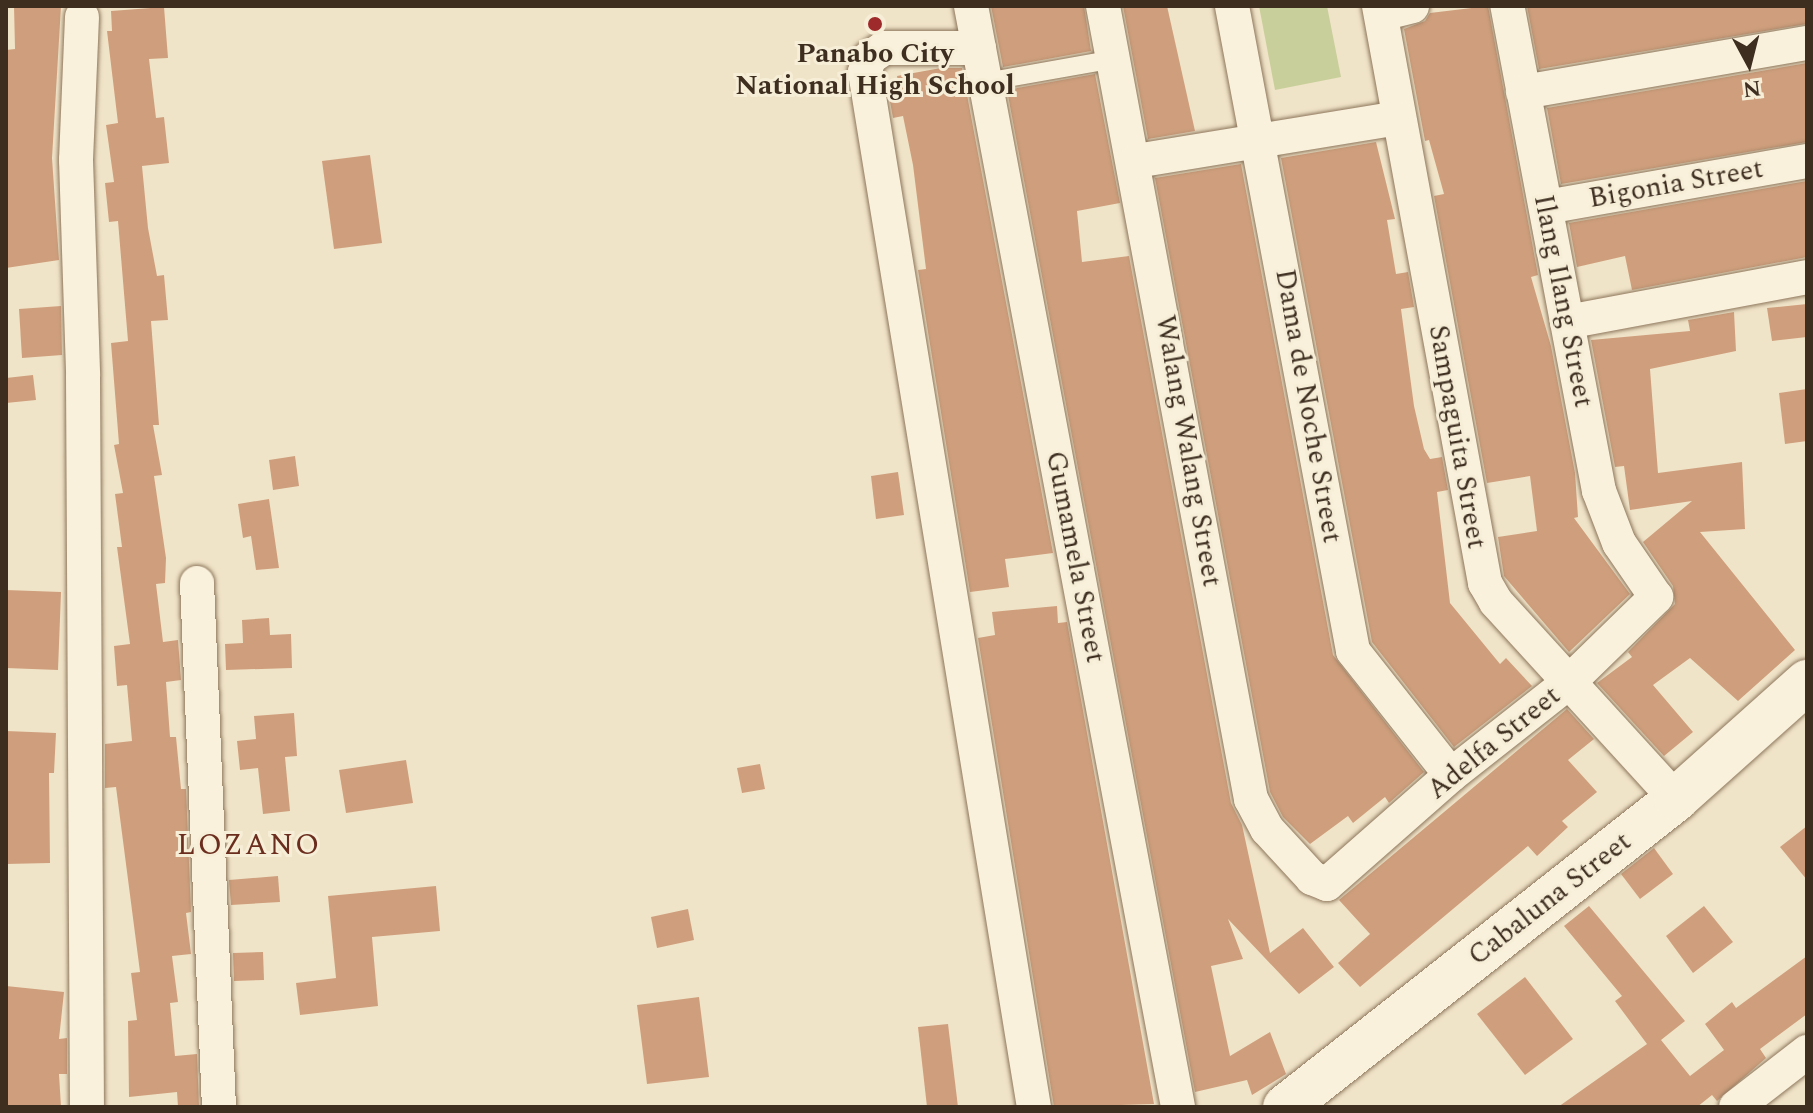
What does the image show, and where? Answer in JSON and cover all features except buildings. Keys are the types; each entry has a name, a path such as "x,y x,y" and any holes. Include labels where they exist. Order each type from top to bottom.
{"main road":[{"name":"Cabaluna Street","path":"1285,1107 1676,799 1807,682"}],"street":[{"name":"Gumamela Street","path":"971,6 1178,1107"},
{"name":"Walang Walang Street","path":"1103,6 1136,161 1251,799 1267,829 1312,878"},
{"name":"Dama de Noche Street","path":"1232,6 1260,140 1353,651 1373,683 1451,775"},
{"name":"Ilang Ilang Street","path":"1507,6 1607,520 1651,583"},
{"name":"Sampaguita Street","path":"1390,9 1399,118 1480,566 1496,602 1676,799"},
{"path":"82,17 76,160 83,376 87,1107"},
{"path":"1523,92 1807,43"},
{"path":"979,48 884,48 869,58 865,72 1034,1107"},
{"path":"1136,161 1399,118"},
{"name":"Bigonia Street","path":"1546,207 1807,161"},
{"path":"1567,322 1807,277"},
{"path":"197,583 219,1107"},
{"name":"Adelfa Street","path":"1312,878 1321,884 1334,880 1451,775 1569,682 1654,605 1651,583"},
{"path":"1752,1102 1807,1052"}],"lane":[{"path":"985,82 1114,59"}],"green space":[{"path":"1259,6 1327,6 1341,77 1275,90"}],"place":[{"name":"Panabo City National High School","path":"875,24"}],"district":[{"name":"LOZANO","path":"249,845"}]}
